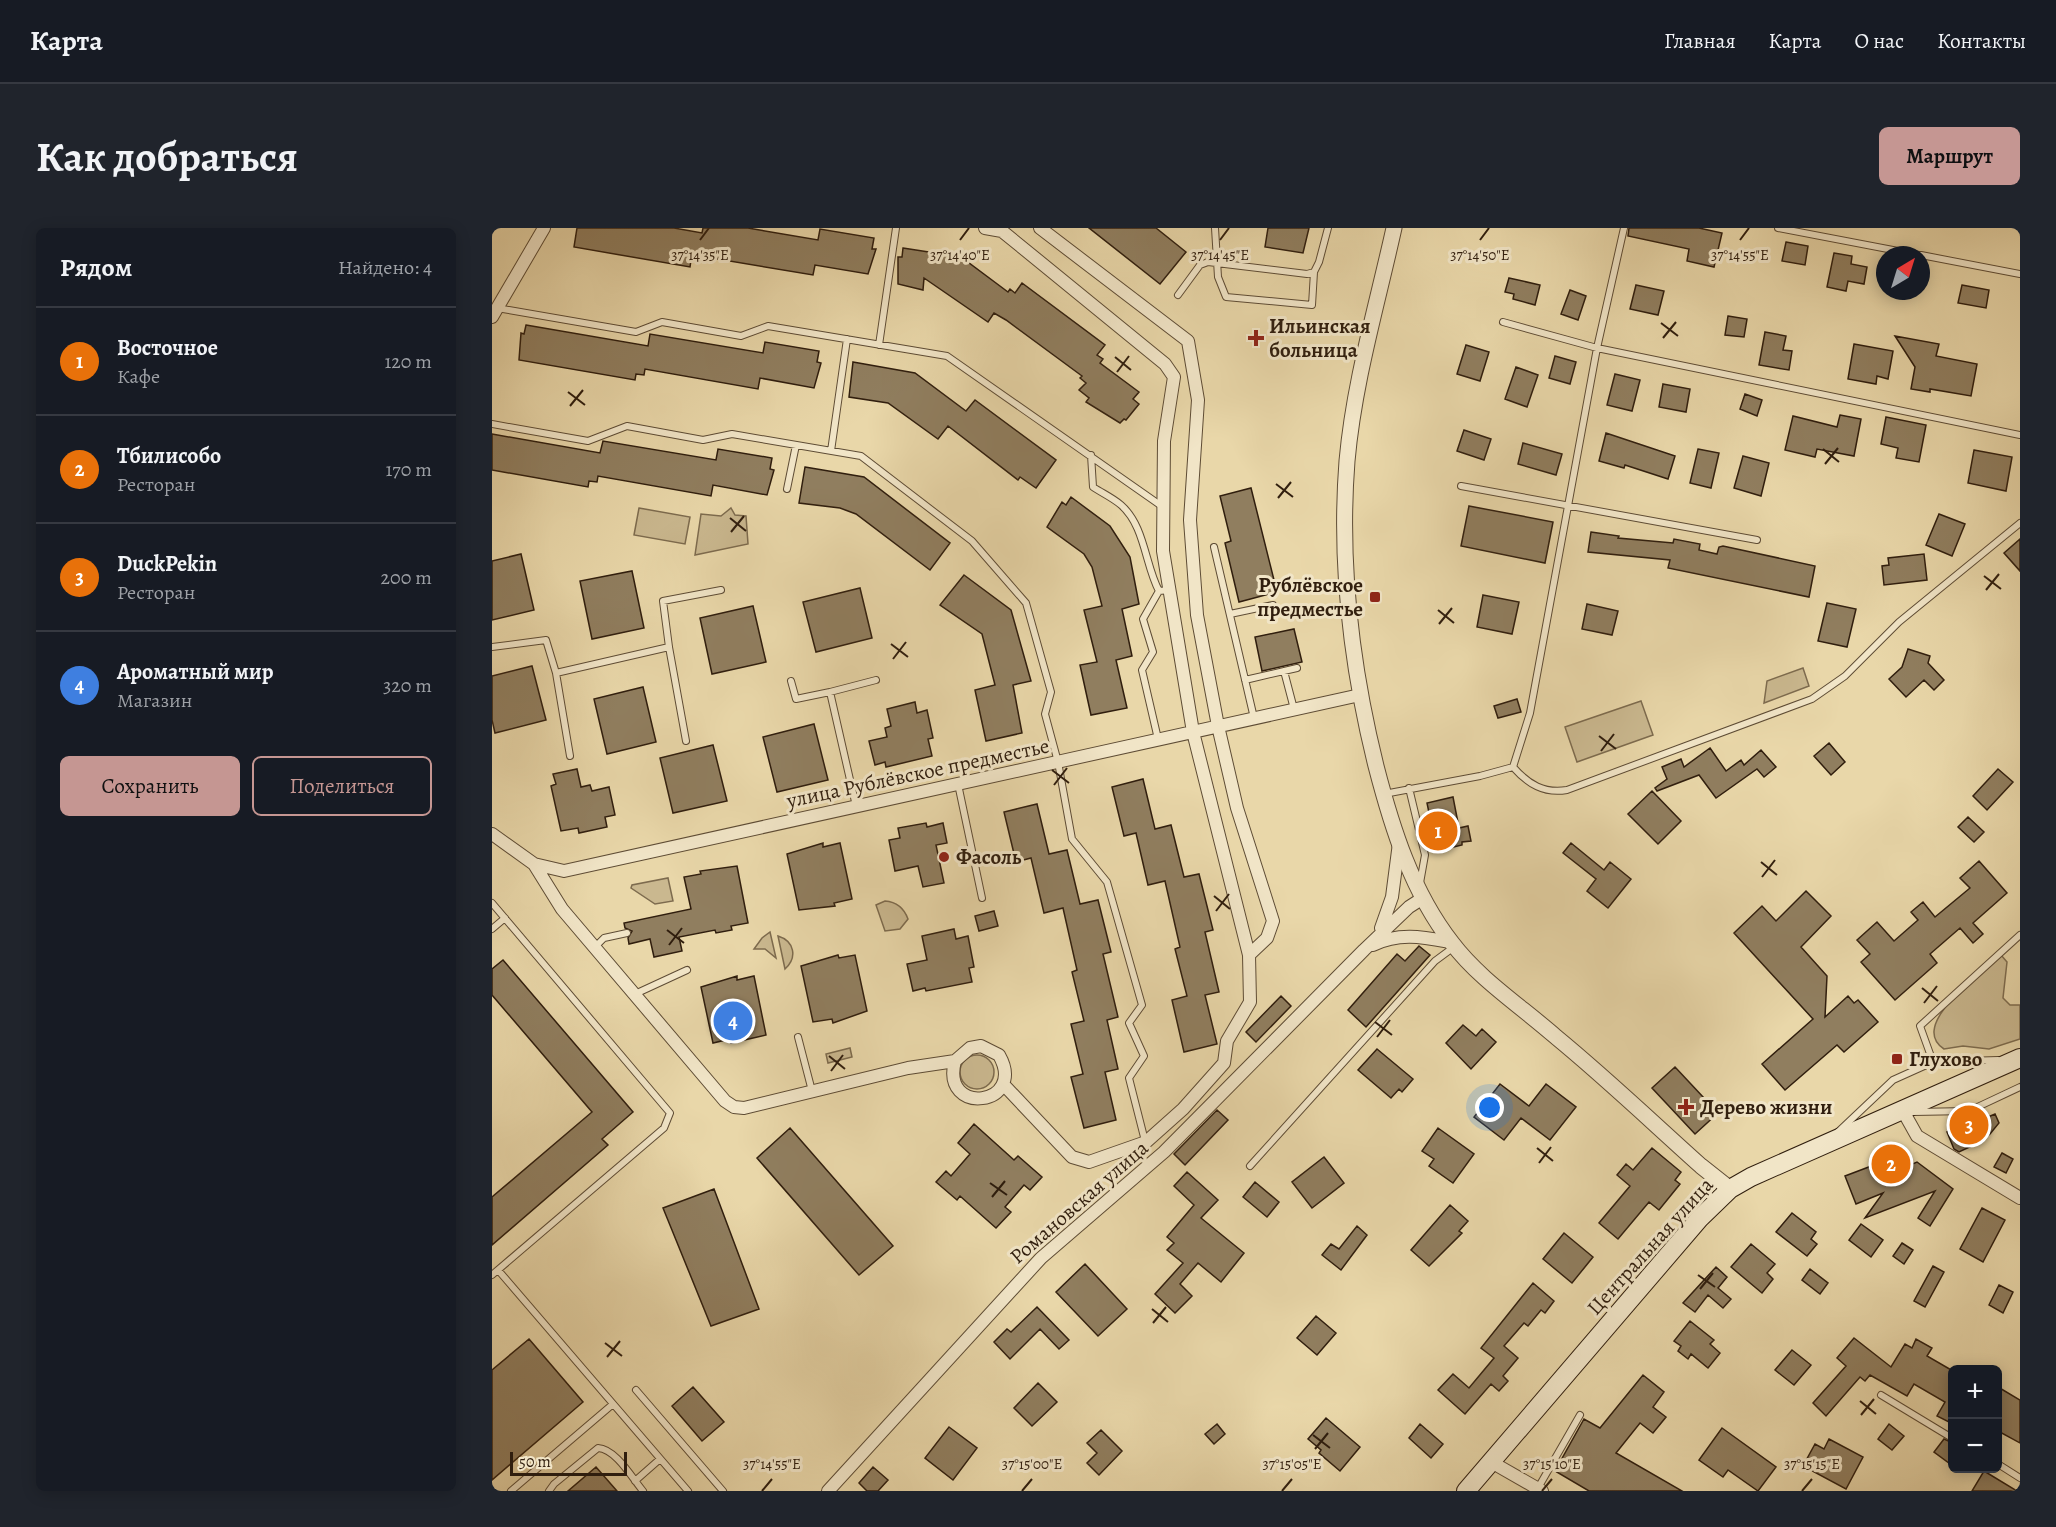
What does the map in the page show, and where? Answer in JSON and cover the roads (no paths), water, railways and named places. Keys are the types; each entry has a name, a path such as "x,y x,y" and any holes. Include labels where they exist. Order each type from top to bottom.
{"main road":[{"name":"Центральная улица","path":"1466,1491 1493,1463 1700,1218 1730,1189 1751,1177 1823,1148 2018,1059"}],"street":[{"path":"495,313 544,228"},
{"path":"985,228 1003,229 1165,364 1174,377 1164,441 1164,591 1193,732 1249,955 1250,1002 1227,1041 1224,1063 1183,1109 1146,1142 1089,1162 1072,1157 1003,1084"},
{"path":"1040,228 1188,341 1198,400 1190,520 1197,615 1218,726 1238,808 1273,921 1267,938 1249,955"},
{"path":"1394,228 1361,375 1347,460 1344,537 1347,598 1360,695 1383,794 1399,842 1421,894 1452,944 1701,1166 1730,1189"},
{"path":"1174,377 1194,370"},
{"name":"улица Рублёвское предместье","path":"492,834 534,864 564,871 1360,695"},
{"name":"Романовская улица","path":"1364,950 1379,931 1389,911 1399,842"},
{"path":"534,864 562,909 725,1101 734,1107 744,1108 908,1068 955,1061 970,1048 981,1046 991,1049 1004,1064 1003,1084 988,1098 977,1099 968,1096 954,1081 955,1061"},
{"name":"Романовская улица","path":"828,1491 1041,1258 1164,1152 1421,894"},
{"name":"Романовская улица","path":"1364,950 1397,937 1415,936 1452,944"},
{"path":"1903,1111 1917,1136 2020,1198"},
{"path":"1493,1463 1540,1490"}],"lane":[{"path":"879,345 896,228"},
{"path":"1215,228 1216,263 1226,297 1312,305 1314,272 1328,228"},
{"path":"1512,767 1530,713 1597,348 1624,228"},
{"path":"1778,228 1876,247"},
{"path":"1930,257 2020,274"},
{"path":"1178,295 1200,266 1216,263 1307,274 1314,272"},
{"path":"495,313 636,332 662,322 741,336 768,326 947,356 1056,435 1091,455 1163,507"},
{"path":"1503,322 1597,348 2020,435"},
{"path":"831,451 847,339"},
{"path":"492,424 588,441 627,426 703,440 732,434 861,456 972,541 1026,603 1051,692 1045,714 1058,762 1072,839 1107,882 1142,1005 1129,1023 1144,1056 1129,1078 1146,1142"},
{"path":"787,489 796,445"},
{"path":"1091,455 1093,487 1122,506 1136,525 1150,574 1164,591 1143,619 1153,652 1142,670 1158,740"},
{"path":"1461,486 1756,540"},
{"path":"1512,767 1537,788 1554,792 1567,790 1812,699 1845,676 1899,622 2020,523"},
{"path":"1214,547 1254,718"},
{"path":"686,741 663,601 721,590"},
{"path":"1230,614 1274,605"},
{"path":"492,647 546,640 556,673 570,756"},
{"path":"556,673 669,647"},
{"path":"1245,680 1297,668"},
{"path":"1284,671 1294,710"},
{"path":"791,681 796,699 876,680"},
{"path":"830,692 856,807"},
{"path":"1383,794 1480,776 1512,767"},
{"path":"958,784 982,898"},
{"path":"1409,788 1425,855 1421,894"},
{"path":"492,903 670,1113 664,1128 492,1275"},
{"path":"492,929 505,918"},
{"path":"594,947 604,938 627,933"},
{"path":"1933,1062 1920,1026 2020,935"},
{"path":"1250,1166 1434,961 1452,944"},
{"path":"634,994 687,970"},
{"path":"798,1037 812,1091"},
{"path":"1823,1148 1868,1101 1893,1080 1933,1062 2018,1059"},
{"path":"1903,1111 1969,1111 2020,1087"},
{"path":"498,1270 688,1491"},
{"path":"636,1390 723,1491"},
{"path":"1881,1395 1948,1435"},
{"path":"511,1491 613,1404"},
{"path":"1540,1490 1580,1415"},
{"path":"549,1491 554,1484 598,1448 611,1453 644,1491"},
{"path":"635,1481 660,1459"},
{"path":"2002,1467 2020,1478"}],"place":[{"name":"Ильинская больница","path":"1256,338"},
{"name":"Рублёвское предместье","path":"1375,597"},
{"name":"Восточное","path":"1438,831"},
{"name":"Фасоль","path":"944,857"},
{"name":"Ароматный мир","path":"733,1021"},
{"name":"Глухово","path":"1897,1059"},
{"name":"Дерево жизни","path":"1686,1107"},
{"name":"DuckPekin","path":"1969,1125"},
{"name":"Тбилисобо","path":"1891,1164"}]}
